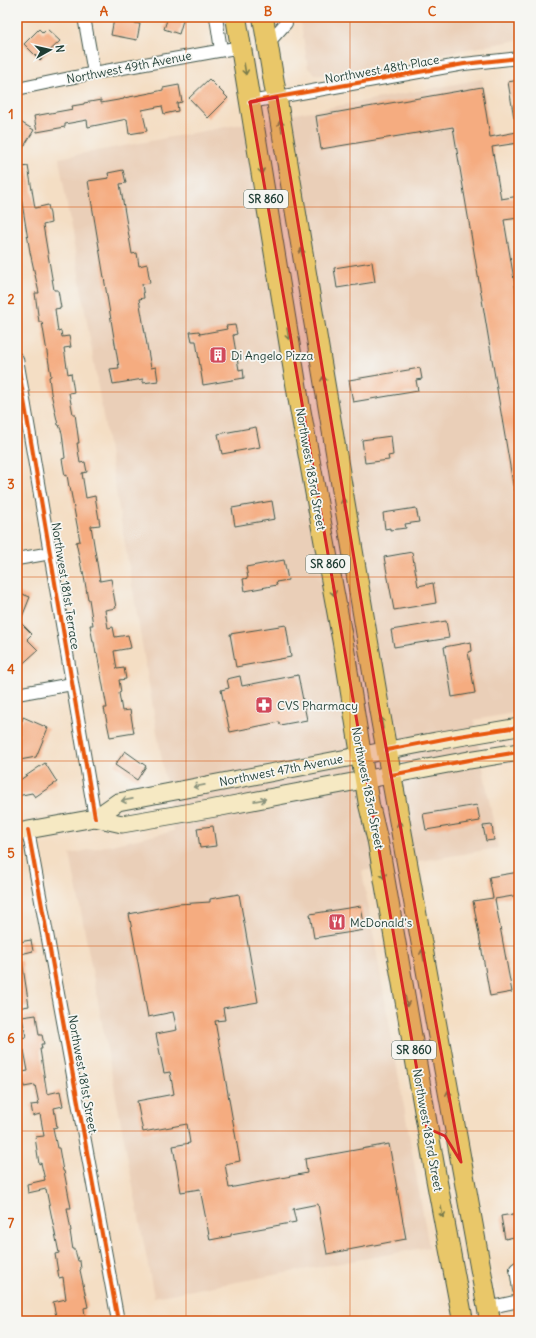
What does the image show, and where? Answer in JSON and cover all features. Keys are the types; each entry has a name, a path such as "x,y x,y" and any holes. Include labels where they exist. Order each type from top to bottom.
{"main road":[{"name":"Northwest 183rd Street","path":"236,17 294,372 343,643 369,805 378,842 427,1128 463,1321"},
{"name":"Northwest 183rd Street","path":"263,17 330,422 391,775 489,1314"},
{"path":"294,372 314,406 330,422"},
{"path":"307,445 318,448 327,454 340,476"},
{"name":"Northwest 47th Avenue","path":"95,818 118,802 459,736 519,727"},
{"name":"Northwest 47th Avenue","path":"23,831 95,818 122,824 519,752"},
{"path":"420,1086 438,1112 445,1118 454,1121"},
{"path":"427,1128 435,1130 446,1136 461,1162"}],"street":[{"path":"84,17 94,73"},
{"path":"216,17 221,50"},
{"path":"268,43 286,23 285,17"},
{"name":"Northwest 49th Avenue","path":"17,89 94,73 241,47"},
{"name":"Northwest 48th Place","path":"250,102 458,65 519,58"},
{"name":"Northwest 181st Terrace","path":"17,359 23,426 51,553 95,818"},
{"path":"17,559 51,553"},
{"path":"17,694 72,684"},
{"name":"Northwest 181st Street","path":"23,831 118,1321"},
{"path":"519,1267 516,1269 519,1290"},
{"path":"489,1314 519,1301"}],"highlighted area":[{"path":"277,97 379,708 461,1162 445,1136 427,1128 250,102"}],"shaded area":[{"path":"300,17 519,17 519,40 322,75 315,74 308,68"},
{"path":"482,79 519,301 519,712 474,720 498,848 362,871 429,1247 154,1297 70,854 174,831 59,158"}],"building":[{"path":"168,17 184,17 179,34 164,29"},
{"path":"114,19 140,24 137,40 111,35"},
{"path":"39,29 43,33 47,29 60,41 40,60 24,44"},
{"path":"209,79 228,98 208,118 189,98"},
{"path":"519,80 519,117 514,118 508,82"},
{"path":"179,85 182,102 177,103 178,111 164,114 162,106 142,110 147,131 129,134 127,119 88,127 87,120 65,124 65,127 37,132 34,116 73,109 72,106 84,103 101,100 101,103 124,99"},
{"path":"482,87 490,137 517,132 518,143 492,147 501,199 519,196 519,218 504,220 519,309 519,490 514,490 453,127 321,149 316,116"},
{"path":"17,120 34,130 23,148 17,144"},
{"path":"28,166 35,208 48,205 50,214 51,223 43,225 54,290 58,290 61,308 55,309 58,332 61,331 62,337 69,336 71,347 64,348 68,374 71,373 74,392 69,393 73,414 75,414 80,463 85,462 87,472 82,473 86,498 95,496 100,525 91,526 100,581 111,579 116,608 105,610 108,628 113,627 115,637 128,635 131,648 114,651 117,669 124,668 126,679 119,680 121,692 119,693 122,711 130,710 134,733 110,737 104,708 107,708 97,653 96,654 90,625 93,625 89,599 76,542 80,541 70,487 67,475 65,476 62,459 65,458 62,433 58,425 51,393 49,377 51,376 42,322 39,322 35,293 39,293 30,252 21,197 17,197 17,168"},
{"path":"123,170 126,183 120,184 132,254 137,253 139,266 147,264 150,283 142,284 144,298 139,299 151,368 156,367 158,381 143,383 143,379 113,384 110,369 119,368 88,181 109,178 108,173"},
{"path":"372,262 375,282 337,288 334,268"},
{"name":"Di Angelo Pizza","path":"235,325 237,334 233,335 239,370 243,369 244,378 203,385 196,341 192,341 190,332 199,331 200,334 227,329 226,326"},
{"path":"420,368 422,379 416,380 418,391 353,402 349,380"},
{"path":"256,427 260,447 222,454 218,434"},
{"path":"391,436 393,455 388,456 389,460 365,463 362,440"},
{"path":"272,501 275,519 235,526 232,508"},
{"path":"416,508 419,522 405,524 406,528 390,530 390,528 385,529 383,513"},
{"path":"412,552 418,586 433,583 436,603 394,610 384,557"},
{"path":"284,560 288,580 276,582 277,585 245,591 243,579 248,578 246,567"},
{"path":"17,592 30,597 20,622 32,634 27,639 38,650 17,669"},
{"path":"446,621 449,638 394,647 391,630"},
{"path":"286,625 291,657 236,667 230,634"},
{"path":"471,642 472,651 468,652 475,693 452,697 444,647"},
{"name":"CVS Pharmacy","path":"298,675 307,720 280,725 279,722 230,732 221,690 229,688 227,679 240,676 242,686"},
{"path":"23,717 48,728 36,757 20,760 17,740 20,734 17,733 17,719 22,721"},
{"path":"125,751 146,766 137,780 115,765"},
{"path":"45,763 57,782 35,797 32,793 17,796 17,782"},
{"path":"477,805 480,821 426,830 423,814"},
{"path":"492,825 494,840 486,841 483,826"},
{"path":"213,826 216,846 200,848 197,828"},
{"path":"519,872 519,895 495,899 512,992 490,996 473,901 493,898 489,877"},
{"path":"239,894 258,1002 223,1008 225,1020 215,1021 240,1161 225,1164 229,1188 307,1173 305,1159 389,1144 406,1239 327,1254 318,1204 293,1209 296,1222 231,1234 231,1236 210,1240 200,1189 181,1192 173,1146 190,1143 187,1124 143,1132 137,1101 174,1094 170,1072 164,1073 156,1034 177,1030 173,1012 148,1017 129,914 178,904 210,902 210,899"},
{"name":"McDonald's","path":"361,906 365,930 314,938 310,914"},
{"path":"31,940 33,951 21,954 19,942"},
{"path":"17,961 22,961 29,1006 17,1008"},
{"path":"36,1015 39,1035 42,1035 44,1044 41,1044 42,1049 40,1049 47,1094 60,1091 63,1106 54,1108 57,1127 53,1128 57,1148 59,1148 71,1208 67,1208 73,1250 75,1250 78,1261 80,1261 80,1270 88,1307 84,1308 85,1316 60,1321 57,1321 53,1302 66,1299 63,1277 59,1278 55,1254 59,1253 46,1189 28,1193 27,1184 45,1180 41,1163 39,1164 35,1137 44,1136 40,1114 33,1116 31,1105 39,1104 35,1085 24,1087 22,1072 28,1071 20,1038 26,1037 22,1017"},
{"path":"519,1213 519,1236 505,1239 501,1216"}],"cycle path":[{"path":"250,102 464,64 519,58"},
{"path":"17,359 95,818"},
{"path":"387,750 459,736 519,727"},
{"path":"391,775 519,752"},
{"path":"28,830 118,1321"}],"place":[{"name":"Di Angelo Pizza","path":"218,355"},
{"name":"CVS Pharmacy","path":"264,705"},
{"name":"McDonald's","path":"337,922"}]}
